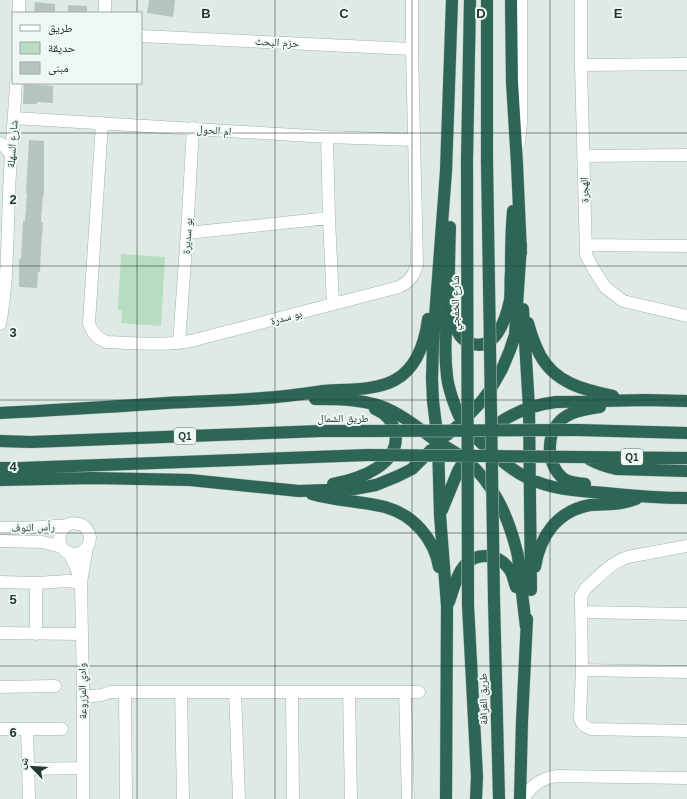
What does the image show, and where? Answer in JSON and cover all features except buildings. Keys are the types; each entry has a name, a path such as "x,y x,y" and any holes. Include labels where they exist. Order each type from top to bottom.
{"highway":[{"path":"446,799 447,606 440,515 438,442 433,401 432,374 446,170 452,0"},
{"name":"شارع الخفجي","path":"468,606 468,160 470,0"},
{"name":"طريق الغرافة","path":"487,0 487,161 494,599 499,799"},
{"path":"511,0 512,82 517,164 522,306 529,408 531,590"},
{"path":"449,283 458,334 466,342 471,344 482,344 492,340 499,331 506,315 510,299 511,228 517,164"},
{"path":"446,170 450,190 449,283 445,356 447,377 452,397 462,422 504,463 515,471 546,485 582,491 642,497 687,498"},
{"path":"0,413 264,398 374,386 394,381 408,370 418,355 424,339 427,326 446,170"},
{"path":"0,480 93,478 190,480 299,490 354,489 387,481 412,469 438,442 462,422 481,402 494,384 510,350 514,335 520,245"},
{"path":"522,306 540,355 550,369 557,375 582,389 614,396 646,400"},
{"path":"264,398 341,399 379,406 391,410 403,417 465,459 493,490 508,523 517,553 526,627"},
{"path":"440,515 458,470 465,459 479,440 494,426 509,417 544,403 646,400 687,401"},
{"path":"642,497 623,490 569,481 565,479 553,463 550,443 557,424 564,417 572,413 646,400"},
{"path":"299,490 339,483 357,478 380,466 392,453 395,435 394,429 388,419 379,411 356,401"},
{"name":"طريق الشمال","path":"0,440 31,442 321,431 578,430 687,434"},
{"name":"Q1","path":"0,468 37,468 368,455 687,458"},
{"path":"582,457 606,467 617,469 687,471"},
{"path":"299,490 330,499 384,507 409,518 424,533 434,549 438,560 447,606"},
{"path":"520,799 526,627 531,590 540,547 548,532 556,522 567,513 580,507 620,503 642,497"},
{"path":"447,606 464,566 472,559 483,556 494,557 504,562 511,571 526,627"},
{"name":"طريق الغرافة","path":"468,606 477,777 476,799"}],"street":[{"path":"19,0 19,12"},
{"path":"105,12 106,0"},
{"name":"بو سدرة","path":"102,123 90,324 91,330 95,336 101,340 107,342 179,343 205,338 399,287 412,277 417,265 412,0"},
{"path":"517,164 521,122 521,0"},
{"name":"الهجرة","path":"581,0 581,65 586,255 605,287 623,301 687,316"},
{"name":"حزم البحث","path":"142,36 412,49"},
{"path":"581,65 687,64"},
{"name":"شارع السهلة","path":"0,324 5,294 11,155 16,84"},
{"name":"ام الحول","path":"14,118 327,137 414,140"},
{"name":"بو سديرة","path":"179,343 188,233 193,128"},
{"path":"327,137 333,304"},
{"path":"0,142 11,155"},
{"path":"583,156 687,155"},
{"path":"188,233 329,218"},
{"path":"586,245 687,246"},
{"path":"71,523 82,525 88,530 90,536 87,546 78,553 71,554 65,550 59,540 60,532 66,525 71,523"},
{"name":"رأس النوف","path":"0,528 66,525"},
{"name":"رأس النوف","path":"0,541 42,542 65,550"},
{"name":"وادي المزروعة","path":"83,799 81,583 87,546"},
{"path":"687,546 628,557 618,561 583,592 581,600 582,670 580,718 583,726 591,729 687,731"},
{"name":"وادي المزروعة","path":"65,550 76,567 81,583"},
{"path":"0,582 36,583 68,581 81,583"},
{"path":"36,583 36,634"},
{"path":"581,612 687,614"},
{"path":"0,633 82,634"},
{"path":"582,670 687,672"},
{"path":"0,686 55,686"},
{"path":"83,692 102,688 110,692 419,692"},
{"path":"125,692 126,799"},
{"path":"181,692 183,799"},
{"path":"235,692 239,799"},
{"path":"292,692 293,799"},
{"path":"349,692 351,799"},
{"path":"405,692 408,799"},
{"path":"0,729 62,729"},
{"path":"27,729 29,799"},
{"path":"28,773 83,772"},
{"path":"524,799 531,788 540,780 551,776 687,778"}],"green space":[{"path":"121,254 165,257 161,326 121,323 122,311 118,310"}]}
